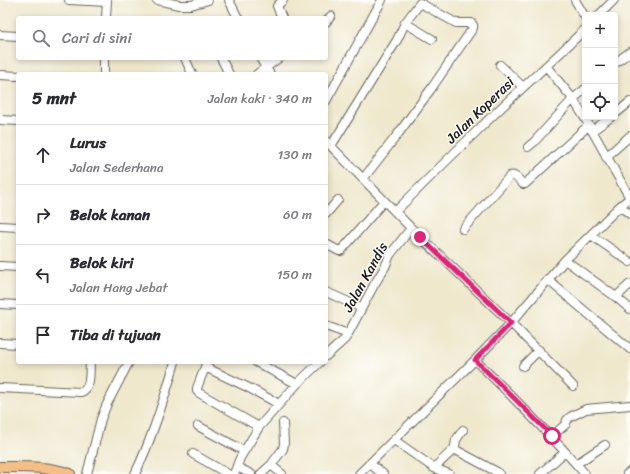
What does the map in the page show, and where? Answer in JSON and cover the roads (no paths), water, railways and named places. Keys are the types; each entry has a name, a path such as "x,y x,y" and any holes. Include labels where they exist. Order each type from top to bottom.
{"main road":[{"path":"0,466 54,470 70,474"},
{"path":"0,473 14,472 43,474"}],"street":[{"path":"69,0 107,1 106,16"},
{"path":"157,0 179,5 191,5 208,0"},
{"path":"229,0 237,16"},
{"path":"281,16 277,6 283,0"},
{"path":"328,97 382,0"},
{"path":"575,0 582,13"},
{"path":"602,12 614,0"},
{"path":"363,179 403,128 473,28 474,25 471,22 456,23 418,2 389,52 329,144 410,228 539,350 573,386"},
{"path":"405,23 432,39"},
{"name":"Jalan Koperasi","path":"395,212 477,130 582,32"},
{"path":"0,35 16,36"},
{"path":"618,61 630,52"},
{"path":"104,60 104,72"},
{"path":"186,60 191,72"},
{"path":"222,60 228,72"},
{"path":"261,60 268,71 277,60"},
{"path":"500,65 523,87"},
{"path":"359,474 511,323 565,260 630,198 573,99 546,66"},
{"path":"0,75 16,76"},
{"path":"528,147 573,99 582,92"},
{"path":"618,112 630,102"},
{"path":"0,120 16,121"},
{"path":"463,229 510,176 515,176 523,184 525,184 590,128 605,120"},
{"path":"606,157 630,136"},
{"path":"328,212 338,200"},
{"path":"328,245 342,251 384,200"},
{"path":"620,206 630,214"},
{"path":"0,226 16,227"},
{"name":"Jalan Kandis","path":"328,354 345,339 385,267 390,255 410,228"},
{"path":"591,235 630,262"},
{"path":"565,260 630,309"},
{"path":"0,266 16,267"},
{"path":"548,280 630,349"},
{"path":"616,297 630,284"},
{"path":"328,293 362,308"},
{"path":"0,304 16,305"},
{"path":"328,327 348,334"},
{"path":"0,344 16,344"},
{"path":"522,366 539,350"},
{"path":"475,360 552,436 585,474"},
{"path":"0,388 81,392 86,389 88,384 90,364"},
{"path":"88,474 101,419 107,404 129,364"},
{"path":"135,474 151,436 174,364"},
{"path":"260,364 297,384"},
{"path":"251,474 236,470 240,458 259,427 297,384 318,364"},
{"path":"259,427 197,391 206,365 279,404"},
{"path":"552,436 566,424 570,417 586,409 630,405"},
{"path":"261,474 271,465 283,449 283,423"},
{"path":"198,426 244,452"},
{"path":"434,468 454,449 456,440 463,430"},
{"path":"394,440 434,468 449,474"},
{"path":"576,464 605,445"},
{"path":"454,449 499,474"},
{"path":"540,474 565,452"},
{"path":"194,454 228,474"},
{"path":"370,464 383,474"},
{"path":"271,465 282,474"}]}
